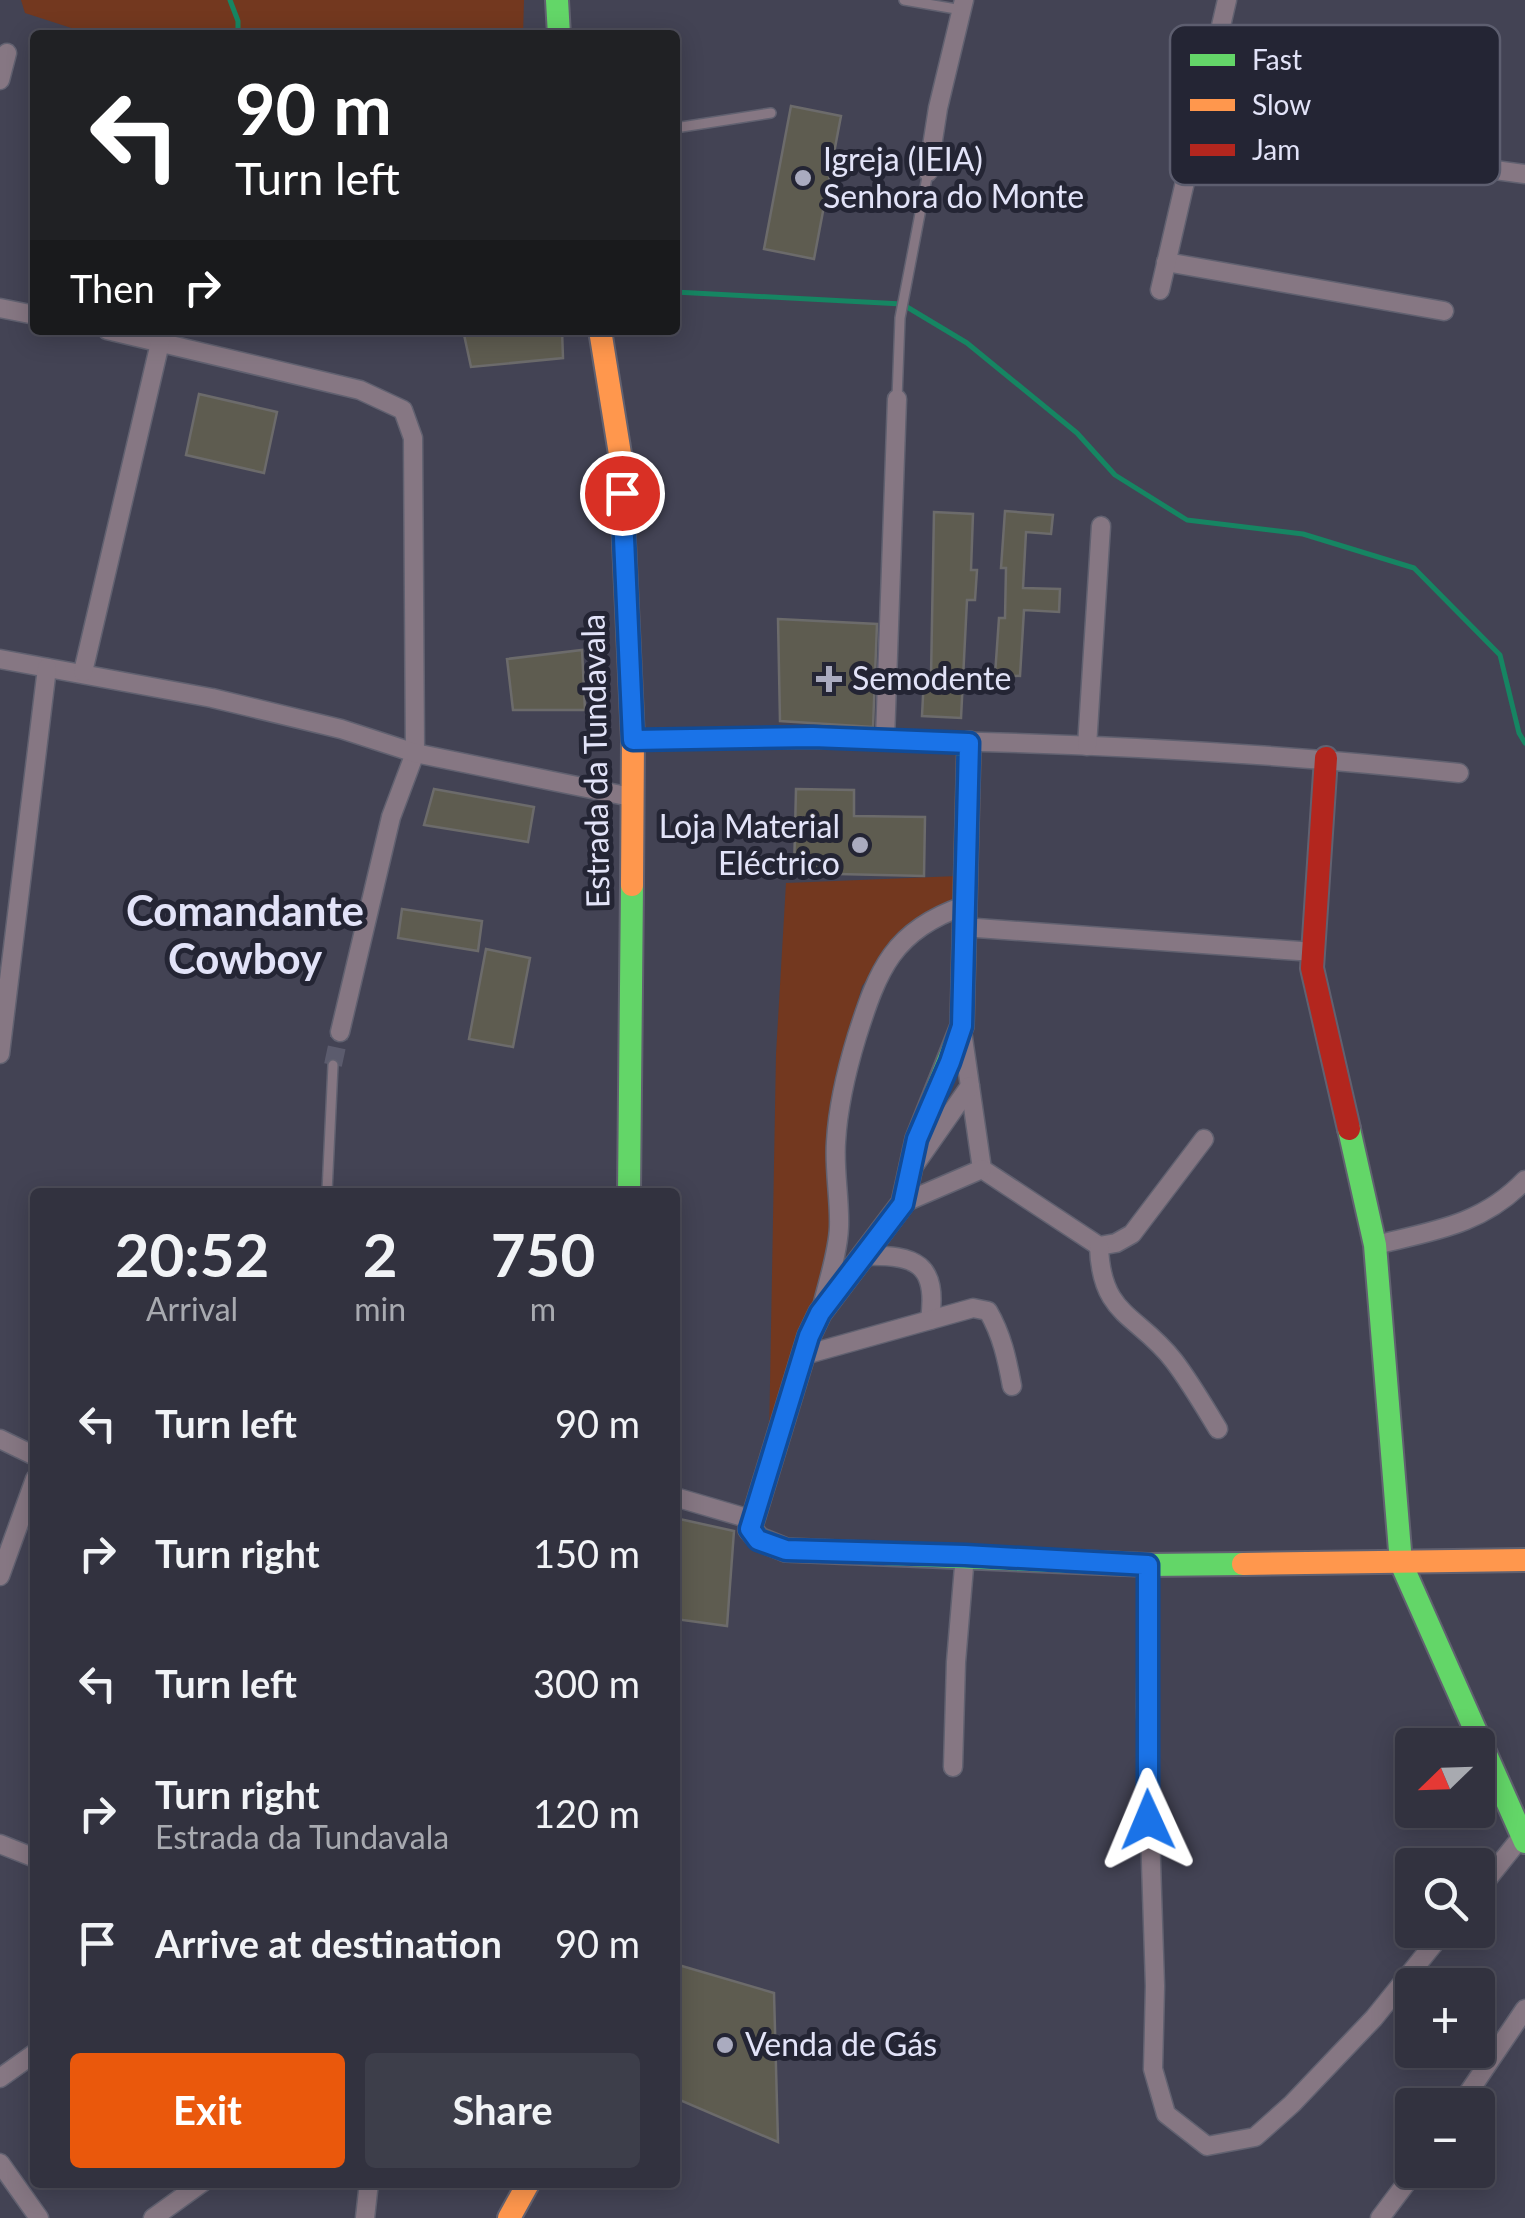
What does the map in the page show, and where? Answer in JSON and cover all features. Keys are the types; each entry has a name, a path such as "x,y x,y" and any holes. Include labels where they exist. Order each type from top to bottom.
{"street":[{"path":"557,0 559,30"},
{"path":"1221,25 1227,0"},
{"path":"928,172 938,108 963,5"},
{"path":"0,80 6,53"},
{"path":"1500,171 1525,174"},
{"path":"1160,290 1184,185"},
{"path":"1166,262 1444,310"},
{"path":"0,308 30,314"},
{"path":"83,672 162,335 360,390 403,410 413,438 415,754 391,817 340,1032"},
{"name":"Estrada da Tundavala","path":"601,335 620,454 633,740 629,1188"},
{"path":"884,738 897,399"},
{"path":"1087,746 1101,526"},
{"path":"0,658 83,672 341,729 415,754 631,797"},
{"path":"0,1054 47,668"},
{"path":"633,740 884,738 1087,746 1326,758 1459,773"},
{"path":"969,743 962,1026 982,1169 1099,1246 1132,1234 1204,1139"},
{"path":"1326,758 1312,968 1375,1244 1401,1562 1524,1839 1495,1871"},
{"path":"1314,952 936,916 888,958 874,982 841,1089 835,1146 839,1232 820,1313 802,1356 750,1529 758,1540 786,1550 1148,1565 1525,1560"},
{"path":"820,1313 903,1204 917,1139 962,1026"},
{"path":"910,1172 970,1086"},
{"path":"903,1204 982,1169"},
{"path":"1375,1244 1465,1224 1500,1203 1525,1180"},
{"path":"1099,1246 1100,1272 1114,1302 1174,1361 1218,1428"},
{"path":"864,1256 908,1257 922,1267 934,1294 930,1320"},
{"path":"802,1356 973,1308 988,1311 1005,1350 1012,1386"},
{"path":"0,1439 30,1448"},
{"path":"0,1576 30,1493"},
{"path":"680,1499 750,1520"},
{"path":"953,1767 965,1555"},
{"path":"1148,1565 1146,1707 1155,1986 1152,2069 1166,2114 1207,2146 1255,2138 1374,2018 1430,1948"},
{"path":"0,1844 30,1856"},
{"path":"1472,2088 1525,2010"},
{"path":"0,2078 30,2057"},
{"path":"0,2163 39,2218"},
{"path":"153,2218 195,2188"},
{"path":"365,2218 368,2188"},
{"path":"509,2218 526,2188"},
{"path":"1380,2218 1402,2188"}],"lane":[{"path":"904,0 963,5"},
{"path":"680,127 771,113"},
{"path":"897,399 900,318 928,172"},
{"path":"327,1188 333,1065"}],"shaded area":[{"path":"21,0 524,0 523,30 78,30 25,13"},
{"path":"958,876 960,899 909,926 862,986 836,1083 833,1212 823,1272 769,1439 776,1054 786,883"}],"building":[{"path":"791,106 841,116 814,259 764,249"},
{"path":"464,335 562,335 563,358 471,367"},
{"path":"199,394 277,412 264,473 186,455"},
{"path":"1005,511 1053,515 1051,534 1026,532 1023,588 1060,589 1059,612 1024,610 1020,676 995,675 999,618 1005,618 1006,568 1001,568"},
{"path":"934,512 973,514 971,570 977,570 975,600 967,600 961,718 922,716 924,677 931,677"},
{"path":"778,619 877,624 873,727 780,721"},
{"path":"582,650 585,710 513,710 507,659"},
{"path":"434,789 534,807 528,842 424,825"},
{"name":"Loja Material Eléctrico","path":"796,789 854,790 854,816 925,817 924,876 794,873"},
{"path":"402,909 482,921 478,951 398,938"},
{"path":"486,949 530,958 513,1047 469,1039"},
{"path":"680,1519 734,1531 727,1626 680,1620"},
{"name":"Venda de Gás","path":"680,1965 774,1993 778,2142 680,2100"}],"waterway":[{"path":"230,0 238,30"},
{"path":"680,292 902,304 967,343 1077,433 1115,475 1187,520 1303,534 1414,568 1500,655 1519,733 1525,743"}],"tunnel":[{"path":"333,1065 340,1032"}],"traffic: fast":[{"path":"557,0 559,30"},
{"path":"969,743 962,1026 917,1139 903,1203 820,1313 809,1336 750,1529 759,1539 786,1550 1148,1565 1243,1564"},
{"path":"629,1188 632,885"},
{"path":"1349,1129 1375,1245 1401,1563 1525,1842"}],"traffic: slow":[{"path":"601,335 620,454 633,740 632,885"},
{"path":"1243,1564 1525,1560"},
{"path":"509,2218 526,2188"}],"traffic: jam":[{"path":"1326,758 1312,968 1349,1129"}],"place":[{"name":"Igreja (IEIA) Senhora do Monte","path":"803,178"},
{"name":"Semodente","path":"829,679"},
{"name":"Loja Material Eléctrico","path":"860,845"},
{"name":"Venda de Gás","path":"725,2045"}],"district":[{"name":"Comandante Cowboy","path":"245,935"}],"route":[{"path":"622,493 633,740 813,737 969,743 962,1026 917,1139 903,1204 820,1313 809,1336 750,1529 758,1540 786,1550 1148,1565 1148,1820"}]}
